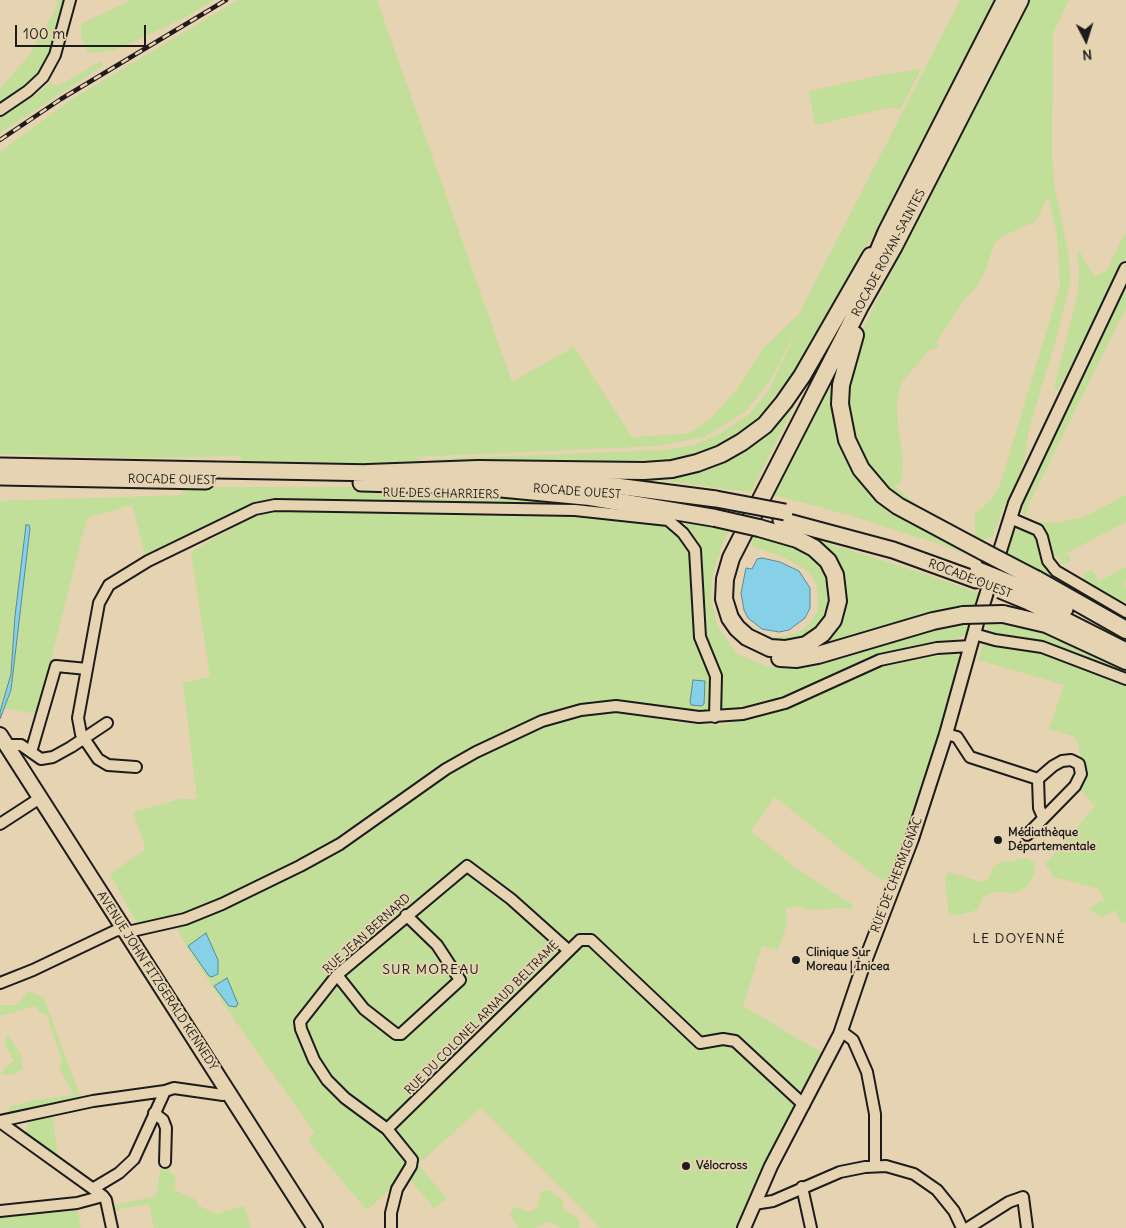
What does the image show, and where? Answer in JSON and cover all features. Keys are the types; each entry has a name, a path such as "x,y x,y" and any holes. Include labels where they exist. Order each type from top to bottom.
{"highway":[{"name":"ROCADE ROYAN-SAINTES","path":"475,486 716,508 784,522 828,561 837,582 838,601 833,620 822,634 806,645 785,649 770,648 747,637 737,628 726,608 724,588 730,558 756,506 860,306 1006,0"},
{"name":"ROCADE ROYAN-SAINTES","path":"1020,0 890,240 869,272 795,417 734,529 718,576 716,600 719,614 729,631 745,646 763,655 797,659 818,655 933,621 963,615 1003,614 1046,624 1126,661"},
{"path":"368,473 478,469 644,471 672,469 697,463 721,454 742,442 765,425 784,402 890,240"},
{"path":"890,240 854,338 841,385 842,424 861,469 883,495 938,529 992,554 1033,591 1126,630"}],"main road":[{"name":"ROCADE OUEST","path":"0,466 368,473 562,482 716,508 784,522 893,550 1033,591 1126,641"},
{"name":"ROCADE OUEST","path":"0,477 475,486"},
{"name":"ROCADE OUEST","path":"1033,591 1126,651"},
{"name":"AVENUE JOHN FITZGERALD KENNEDY","path":"3,740 315,1228"}],"street":[{"path":"0,110 28,91 43,77 55,55 70,0"},
{"path":"982,608 992,554 1010,518 1034,460 1126,269"},
{"name":"RUE DES CHARRIERS","path":"83,739 78,718 86,669 99,603 109,585 148,561 254,509 275,506 396,506 575,510 668,520 683,533 695,550 700,637 716,676 715,717"},
{"path":"1010,518 1038,530 1042,537 1048,561 1056,570 1126,612"},
{"path":"0,983 117,930 185,920 300,866 369,824 446,769 476,752 542,721 581,710 616,706 715,717 743,714 785,703 863,667 896,656 937,648 974,634 995,640 1042,646 1126,679"},
{"name":"RUE DE CHERMIGNAC","path":"744,1228 771,1166 840,1034 862,969 912,838 946,734 974,634"},
{"path":"30,752 56,666 86,669"},
{"path":"3,740 21,745 41,759 53,756 107,723"},
{"path":"946,734 957,737 970,757 1038,780"},
{"path":"83,739 98,759 108,765 136,767"},
{"path":"1027,835 1075,786 1079,780 1080,768 1076,762 1062,761 1052,766 1038,780 1039,808 1043,817"},
{"path":"0,824 40,798"},
{"name":"RUE JEAN BERNARD","path":"391,1228 390,1213 397,1189 411,1166 412,1160 387,1129 344,1098 327,1080 314,1060 300,1022 337,975 406,915 467,866 512,900 568,950"},
{"path":"337,975 364,1009 396,1034 402,1034 460,980 437,945 406,915"},
{"name":"RUE DU COLONEL ARNAUD BELTRAME","path":"387,1129 580,940 591,940 700,1044 723,1038 735,1042 804,1105"},
{"path":"840,1034 845,1034 853,1040 867,1072 875,1114 875,1166"},
{"path":"0,1122 93,1101 165,1092 174,1088 223,1095 228,1092"},
{"path":"94,1188 119,1173 134,1160 165,1092"},
{"path":"154,1113 163,1120 166,1128 165,1162"},
{"path":"0,1122 103,1196 106,1200 112,1228"},
{"path":"754,1204 773,1201 840,1172 875,1166 899,1168 927,1181 947,1200 962,1228"},
{"path":"802,1187 811,1228"},
{"path":"0,1211 77,1204 103,1196"},
{"path":"968,1228 1009,1202 1023,1197 1027,1228"}],"green space":[{"path":"57,0 64,0 62,19 54,50 44,70 26,89 0,107 0,89 29,55 57,7"},
{"path":"131,0 214,0 184,18 116,50 88,53 81,36 81,24"},
{"path":"238,0 377,0 512,382 574,347 632,437 685,434 697,429 713,416 738,388 763,349 799,314 960,0 994,0 899,189 781,398 744,436 693,460 651,466 428,465 242,461 240,456 141,458 0,454 0,152 69,101","holes":["803,318 768,392 748,415 721,433 694,445 665,450 436,459 427,462 414,457 659,446 704,437 746,411 770,381"]},
{"path":"1029,0 1069,0 1053,33 1052,152 1054,184 1069,255 1070,282 1055,343 1028,432 1025,457 1011,502 1005,503 993,536 975,543 975,514 990,501 1000,485 1060,286 1057,235 1049,199 1046,199 1036,221 1003,236 994,244 985,271 976,288 964,300 936,342 940,347 929,350 902,382 897,400 898,427 903,460 901,483 894,486 923,510 923,515 881,488 855,447 845,402 853,354 863,328"},
{"path":"101,61 103,66 0,133 0,117 41,91 50,82 58,86"},
{"path":"921,69 900,110 892,107 815,125 809,91 882,75"},
{"path":"1126,231 1126,257 1079,353 1057,390 1054,388 1078,292 1079,271 1077,253 1079,251 1095,277 1107,270"},
{"path":"1126,285 1126,307 1029,504 1026,516 1022,513 1022,504"},
{"path":"826,386 835,388 858,472 986,562 945,546 849,515 770,494"},
{"path":"793,403 795,405 751,492 657,480 647,476 681,471"},
{"path":"179,487 373,487 426,492 589,501 667,515 582,506 478,502 269,501 146,559 132,505 87,518 37,714 0,708 0,501 184,495"},
{"path":"1126,495 1126,522 1067,553 1071,561 1063,565 1059,558 1053,556 1046,534 1037,523 1031,521 1057,523 1086,516"},
{"path":"285,511 598,518 641,520 665,525 680,535 690,551 694,567 695,637 712,680 710,707 700,713 607,705 528,724 295,866 181,918 139,927 110,874 146,849 133,812 180,799 197,799 183,683 210,677 191,552 257,514"},
{"path":"680,520 730,528 722,545 712,577 711,600 718,627 737,654 766,666 787,668 811,666 899,638 956,625 970,625 965,635 953,640 899,650 864,663 799,693 757,708 721,711 705,641 702,614 703,559 697,539"},
{"path":"1024,528 1036,533 1055,575 1126,617 1126,625 1004,558 1009,540 1016,530"},
{"path":"754,533 785,541 816,557 831,580 829,614 815,633 778,645 762,636 782,637 797,633 810,624 818,610 818,598 816,584 808,571 782,556 751,546"},
{"path":"817,540 979,593 975,610 803,655 841,606"},
{"path":"1126,567 1126,580 1123,582 1126,589 1126,600 1124,602 1126,608 1084,582 1083,574 1092,569 1099,581"},
{"path":"986,623 1018,626 1066,640 1126,668 1126,675 1058,647 1023,638 988,633"},
{"path":"983,644 1026,647 1126,684 1126,922 1121,924 1116,910 1102,917 1089,909 1104,899 1099,889 1054,877 1044,862 1049,860 1095,806 1080,789 1087,776 1087,765 1080,757 1079,744 1073,736 1049,729 1064,685 978,660"},
{"path":"947,654 958,655 962,661 947,716 887,881 875,876 775,797 751,831 796,868 853,905 850,911 847,908 804,910 802,906 786,908 787,924 778,950 762,946 743,1006 824,1054 744,1228 601,1228 481,1108 367,1210 308,1141 314,1132 229,1012 185,944 177,928 208,917 287,879 389,818 441,778 531,732 562,721 599,714 632,713 680,723 723,725 802,703 875,668"},
{"path":"1027,858 1035,863 1034,875 1027,886 1016,893 996,892 983,896 977,910 955,916 949,913 945,878 949,872 982,882 990,877 993,868 999,863"},
{"path":"28,991 44,998 82,1101 13,1116 8,1113 10,1107 33,1100 74,1095 59,1068 62,1060 46,1014 38,1011 36,1006 0,1016 0,1005 17,1005"},
{"path":"8,1035 21,1055 23,1068 13,1075 1,1073 14,1060 4,1044"},
{"path":"52,1116 58,1156 26,1132 30,1118"},
{"path":"161,1165 170,1167 169,1173 176,1175 174,1190 197,1200 196,1204 216,1214 244,1206 251,1228 154,1228 149,1204 115,1210 115,1205 156,1196"},
{"path":"419,1165 447,1199 434,1208 407,1176"},
{"path":"550,1190 563,1201 564,1211 574,1215 580,1221 579,1228 562,1228 549,1222 535,1228 519,1228 510,1215 513,1208 516,1207 530,1212 537,1208 541,1191"},
{"path":"77,1209 81,1228 0,1228 0,1217"}],"water":[{"path":"26,525 29,525 30,528 11,690 0,719 0,712 11,674 15,616"},
{"path":"762,558 780,562 799,571 810,588 810,608 805,618 789,630 779,632 762,629 748,618 744,610 741,593 746,568 752,569 757,559"},
{"path":"693,680 705,681 704,704 702,706 691,705"},
{"path":"206,933 218,960 218,974 212,977 209,976 188,946"},
{"path":"227,978 238,1004 236,1007 229,1006 214,986"}],"railway":[{"path":"0,140 61,99 226,0"}],"place":[{"name":"Médiathèque Départementale","path":"998,840"},
{"name":"Clinique Sur Moreau | Inicea","path":"796,960"},
{"name":"Vélocross","path":"686,1166"}],"district":[{"name":"LE DOYENNÉ","path":"1019,939"},
{"name":"SUR MOREAU","path":"431,970"}]}
